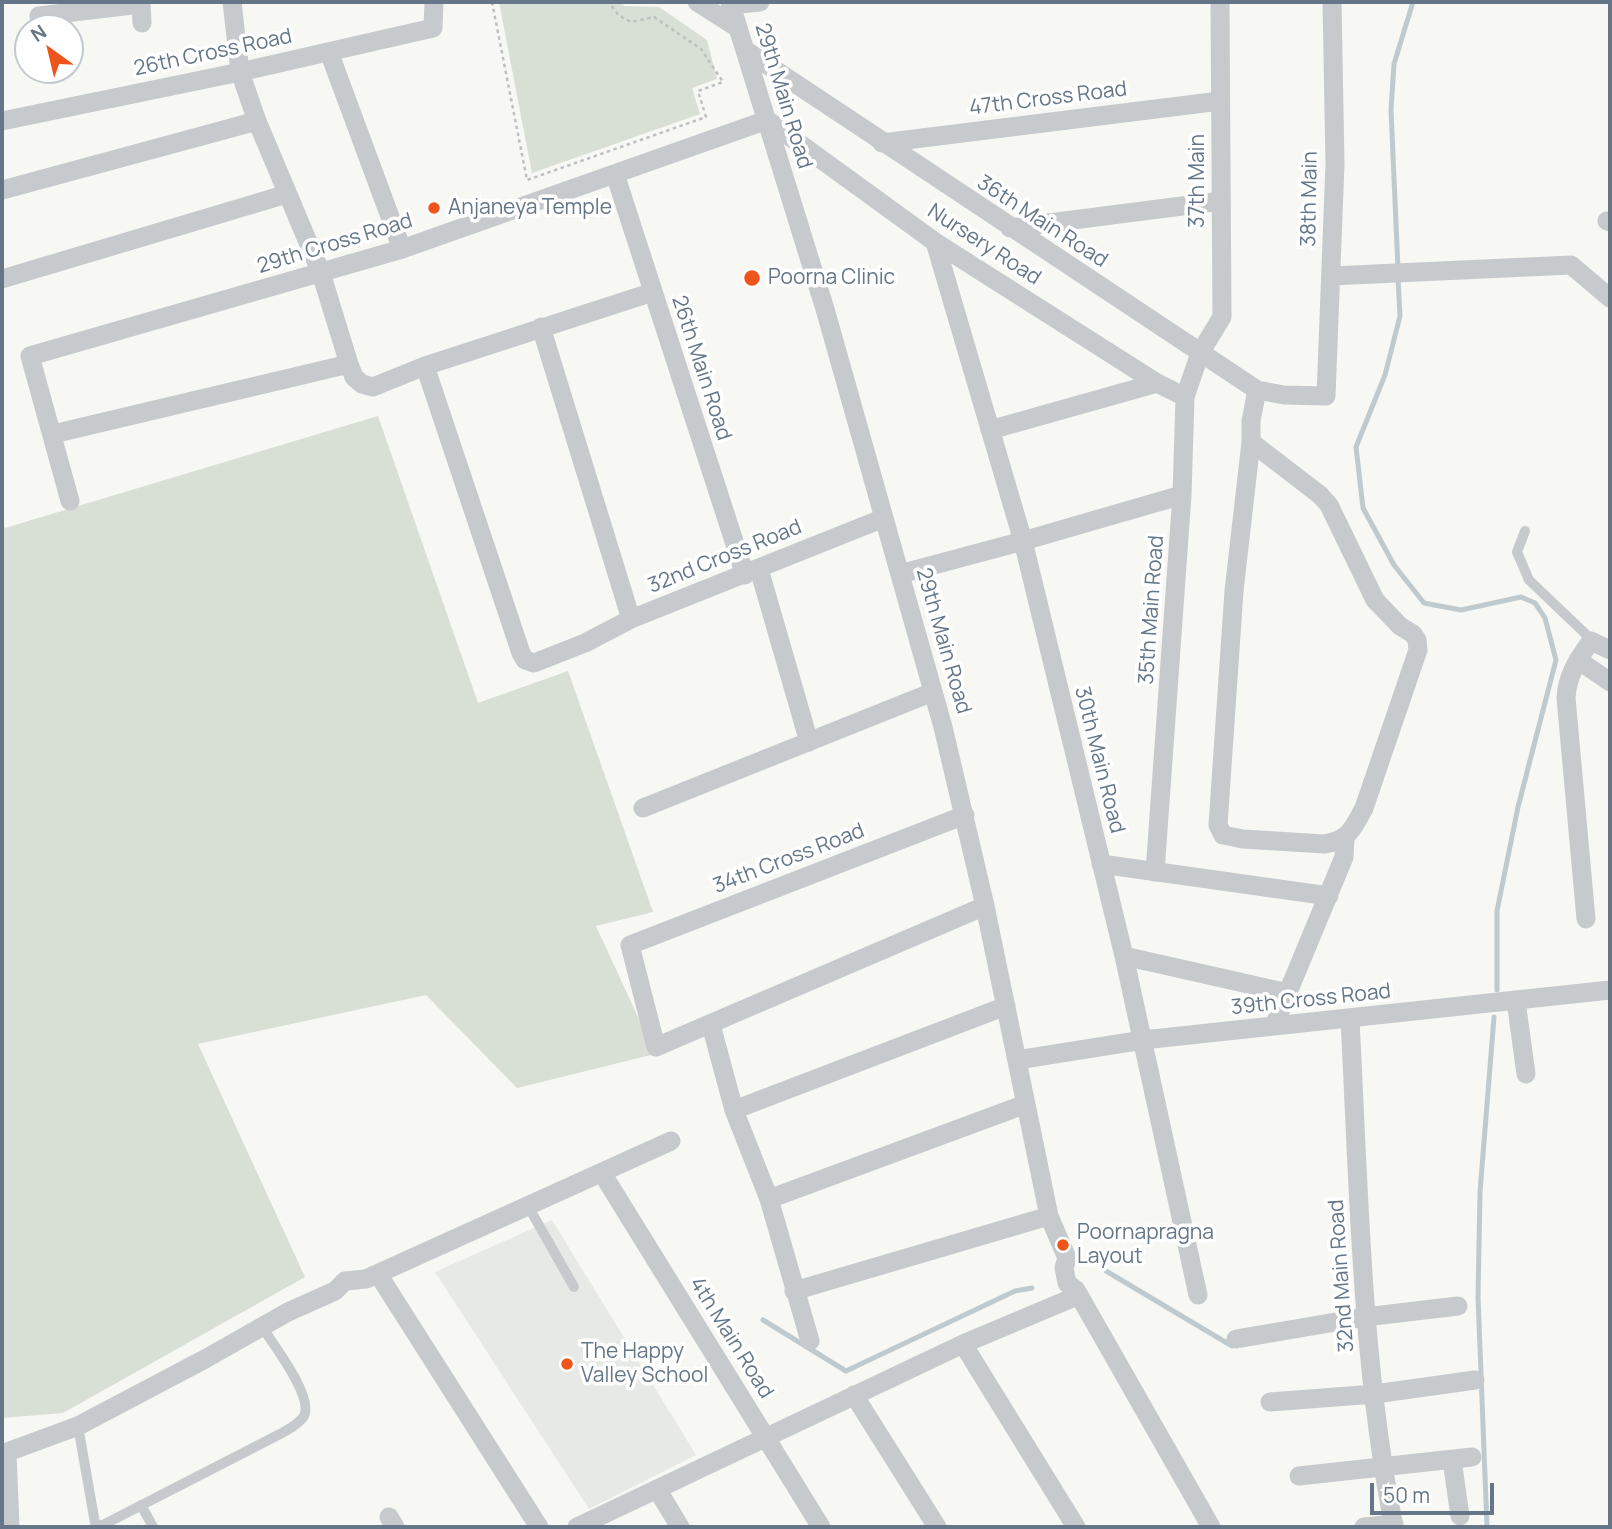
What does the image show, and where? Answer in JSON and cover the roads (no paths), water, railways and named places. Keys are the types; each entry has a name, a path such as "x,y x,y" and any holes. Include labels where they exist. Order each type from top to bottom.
{"street":[{"path":"232,2 240,72 257,121 321,273 354,377 362,384 373,387 425,366 653,292"},
{"name":"26th Cross Road","path":"2,121 240,72 433,28 434,2"},
{"path":"697,2 738,28"},
{"path":"731,3 760,2"},
{"name":"37th Main","path":"1200,353 1222,317 1220,2"},
{"name":"38th Main","path":"1326,396 1335,164 1332,2"},
{"name":"29th Main Road","path":"731,3 825,309 933,692 965,815 1049,1216 1067,1258 1073,1263 1082,1280 1077,1293"},
{"path":"73,14 141,10"},
{"name":"36th Main Road","path":"745,51 1257,390 1284,395 1326,396"},
{"path":"329,52 402,249"},
{"name":"47th Cross Road","path":"882,143 1220,100"},
{"name":"29th Cross Road","path":"53,434 30,356 402,249 767,120"},
{"name":"Nursery Road","path":"767,120 935,242 1157,383 1185,397"},
{"path":"2,190 257,121"},
{"name":"26th Main Road","path":"615,174 653,292 809,742"},
{"path":"2,279 287,194"},
{"path":"1010,228 1221,201"},
{"name":"30th Main Road","path":"935,242 1023,541 1124,956 1198,1295"},
{"path":"1331,276 1571,265 1610,298"},
{"path":"541,327 631,619"},
{"name":"35th Main Road","path":"1155,872 1182,495 1185,397 1200,353"},
{"path":"70,501 53,434 349,364"},
{"name":"32nd Cross Road","path":"425,366 521,653 525,660 534,663 584,643 631,619 884,518"},
{"path":"990,430 1157,383"},
{"path":"1251,442 1320,495 1329,505 1375,600 1417,640 1418,650 1364,808 1351,832 1337,842 1324,844 1243,839 1223,835 1218,825 1234,591 1251,421 1257,390"},
{"path":"900,574 1182,495"},
{"path":"1586,919 1567,685 1578,660 1592,640 1610,650"},
{"path":"1578,660 1610,682"},
{"path":"643,808 933,692"},
{"name":"34th Cross Road","path":"711,1025 656,1047 630,945 965,815"},
{"path":"1288,1025 1288,993 1344,857 1345,836"},
{"path":"1101,864 1329,896"},
{"path":"810,1342 769,1199 734,1110 711,1025 985,906"},
{"path":"1124,956 1288,993"},
{"name":"39th Cross Road","path":"1017,1060 1143,1040 1350,1020 1610,990"},
{"path":"1516,1001 1526,1074"},
{"path":"734,1110 1006,1006"},
{"name":"32nd Main Road","path":"1350,1020 1365,1317 1394,1526"},
{"path":"769,1199 1026,1104"},
{"path":"10,1527 5,1454 78,1426 288,1312 335,1291 345,1281 372,1277 671,1141"},
{"name":"4th Main Road","path":"602,1173 821,1527"},
{"path":"794,1291 1049,1216"},
{"path":"372,1277 539,1527"},
{"path":"576,1527 1077,1293 1211,1527"},
{"path":"1236,1339 1365,1317 1458,1306"},
{"path":"963,1344 1076,1527"},
{"path":"1270,1402 1375,1394 1475,1380"},
{"path":"854,1395 937,1527"},
{"path":"1299,1476 1384,1469 1472,1457"},
{"path":"1452,1460 1460,1516"},
{"path":"657,1489 680,1527"},
{"path":"1364,1527 1394,1526"}],"lane":[{"path":"1525,531 1517,552 1529,580 1592,640"},
{"path":"528,1206 574,1287"},
{"path":"78,1426 95,1523 98,1526 282,1433 296,1425 305,1415 306,1400 262,1327"},
{"path":"141,1505 153,1527"}],"waterway":[{"path":"1398,269 1391,110 1394,64 1413,2"},
{"path":"1398,278 1400,316 1385,375 1356,447 1363,508 1394,565 1424,603 1461,610 1521,597 1535,603 1545,618 1556,660 1518,807 1497,911 1497,990"},
{"path":"1487,1527 1478,1297 1480,1192 1494,1017"},
{"path":"1106,1271 1232,1346"},
{"path":"763,1320 846,1371 1015,1291 1032,1288"}],"place":[{"name":"Anjaneya Temple","path":"434,208"},
{"name":"Poorna Clinic","path":"752,278"},
{"name":"Poornapragna Layout","path":"1063,1245"},
{"name":"The Happy Valley School","path":"567,1364"}]}
